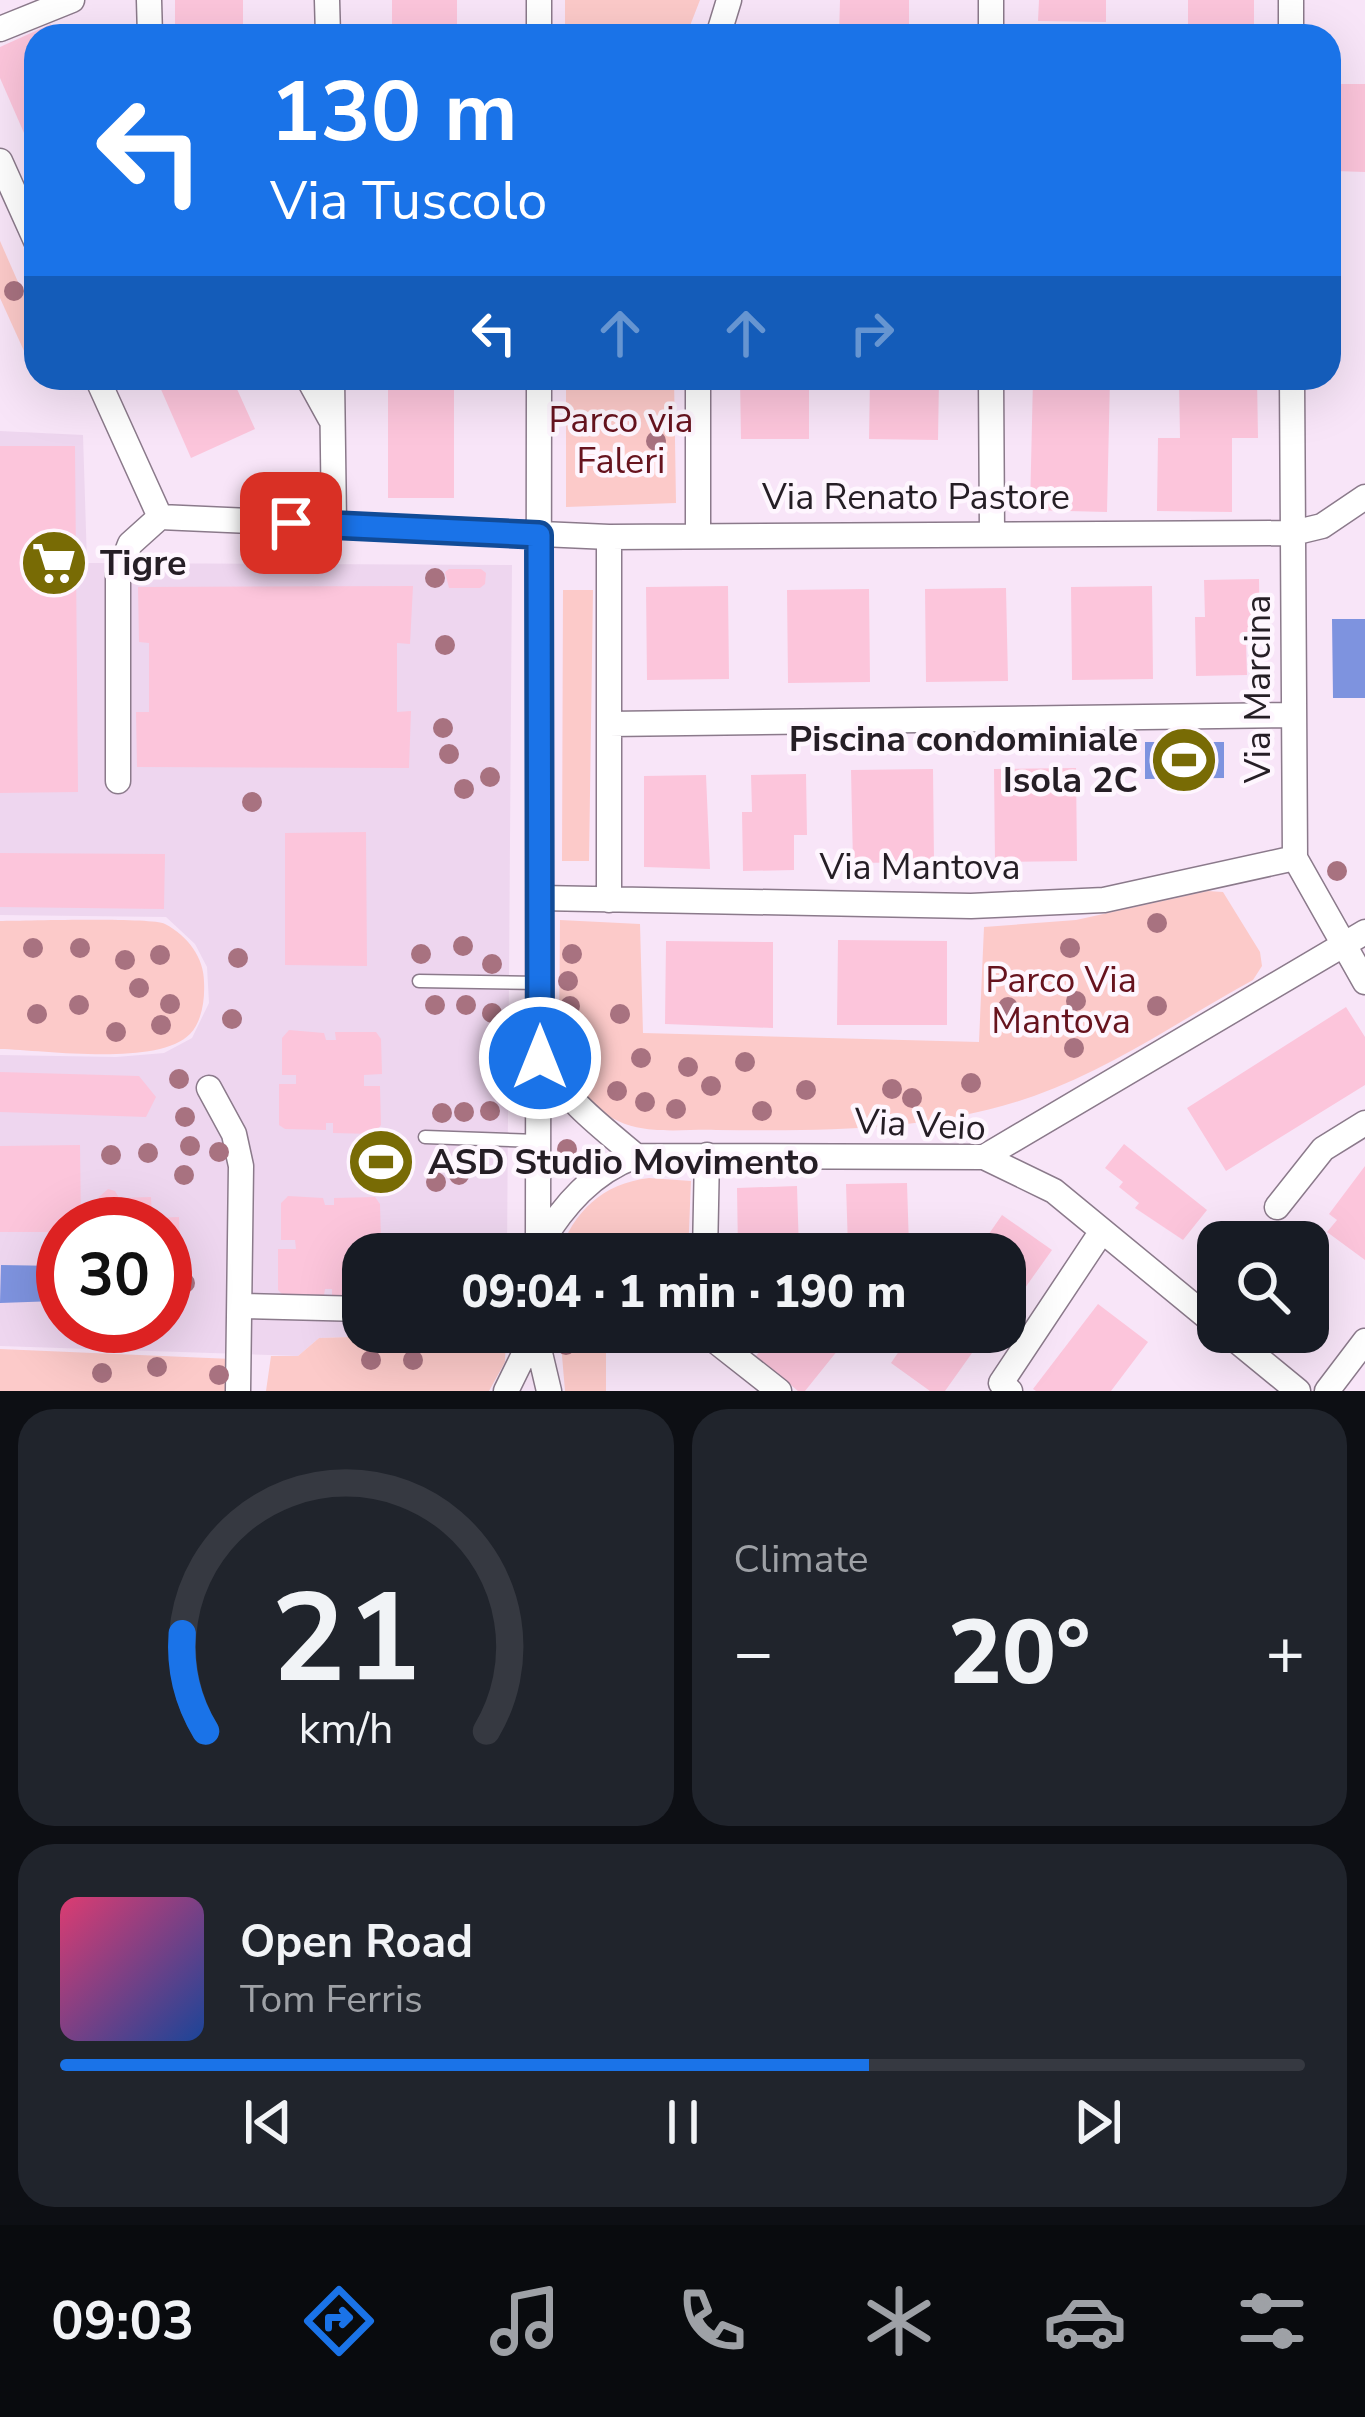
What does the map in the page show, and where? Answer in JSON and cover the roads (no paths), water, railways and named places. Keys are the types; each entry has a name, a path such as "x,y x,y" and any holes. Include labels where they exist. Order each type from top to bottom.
{"street":[{"path":"0,29 72,0"},
{"path":"0,161 24,215"},
{"path":"103,390 160,517 130,544 118,575 118,781"},
{"path":"315,390 333,424"},
{"path":"332,390 334,524"},
{"path":"538,1233 539,390"},
{"path":"698,390 698,534"},
{"path":"991,390 992,532"},
{"name":"Via Marcina","path":"1292,390 1295,857 1354,939 1365,982"},
{"path":"1293,533 1322,526 1365,497"},
{"name":"Via Renato Pastore","path":"160,517 609,537 1293,533"},
{"path":"609,537 610,900"},
{"path":"609,724 1294,715"},
{"name":"Via Mantova","path":"540,898 971,906 1104,900 1295,857"},
{"path":"984,1157 1354,939"},
{"path":"540,1058 572,1103 636,1156 620,1162 574,1196 550,1233"},
{"path":"209,1088 234,1134 241,1166 238,1391"},
{"path":"1277,1207 1323,1149 1365,1123"},
{"path":"705,1233 706,1155"},
{"name":"Via Veio","path":"636,1156 984,1157 1054,1191 1197,1309"},
{"path":"1010,1391 1000,1383 1102,1231"},
{"path":"242,1306 342,1308"},
{"path":"1328,1391 1365,1341"},
{"path":"506,1391 525,1353"},
{"path":"540,1353 549,1391"},
{"path":"731,1353 779,1391"},
{"path":"1252,1353 1298,1391"}],"lane":[{"path":"418,981 540,983"},
{"path":"425,1138 539,1141"}],"water":[{"path":"1332,619 1365,619 1365,698 1333,698"},
{"name":"Piscina condominiale Isola 2C","path":"1145,742 1224,742 1224,778 1145,779"},
{"path":"1,1265 36,1266 36,1302 0,1303"}],"place":[{"name":"Tigre","path":"54,563"},
{"name":"Piscina condominiale Isola 2C","path":"1184,760"},
{"name":"ASD Studio Movimento","path":"381,1162"}],"park label":[{"name":"Parco via Faleri","path":"621,440"},
{"name":"Parco Via Mantova","path":"1061,1000"}]}
